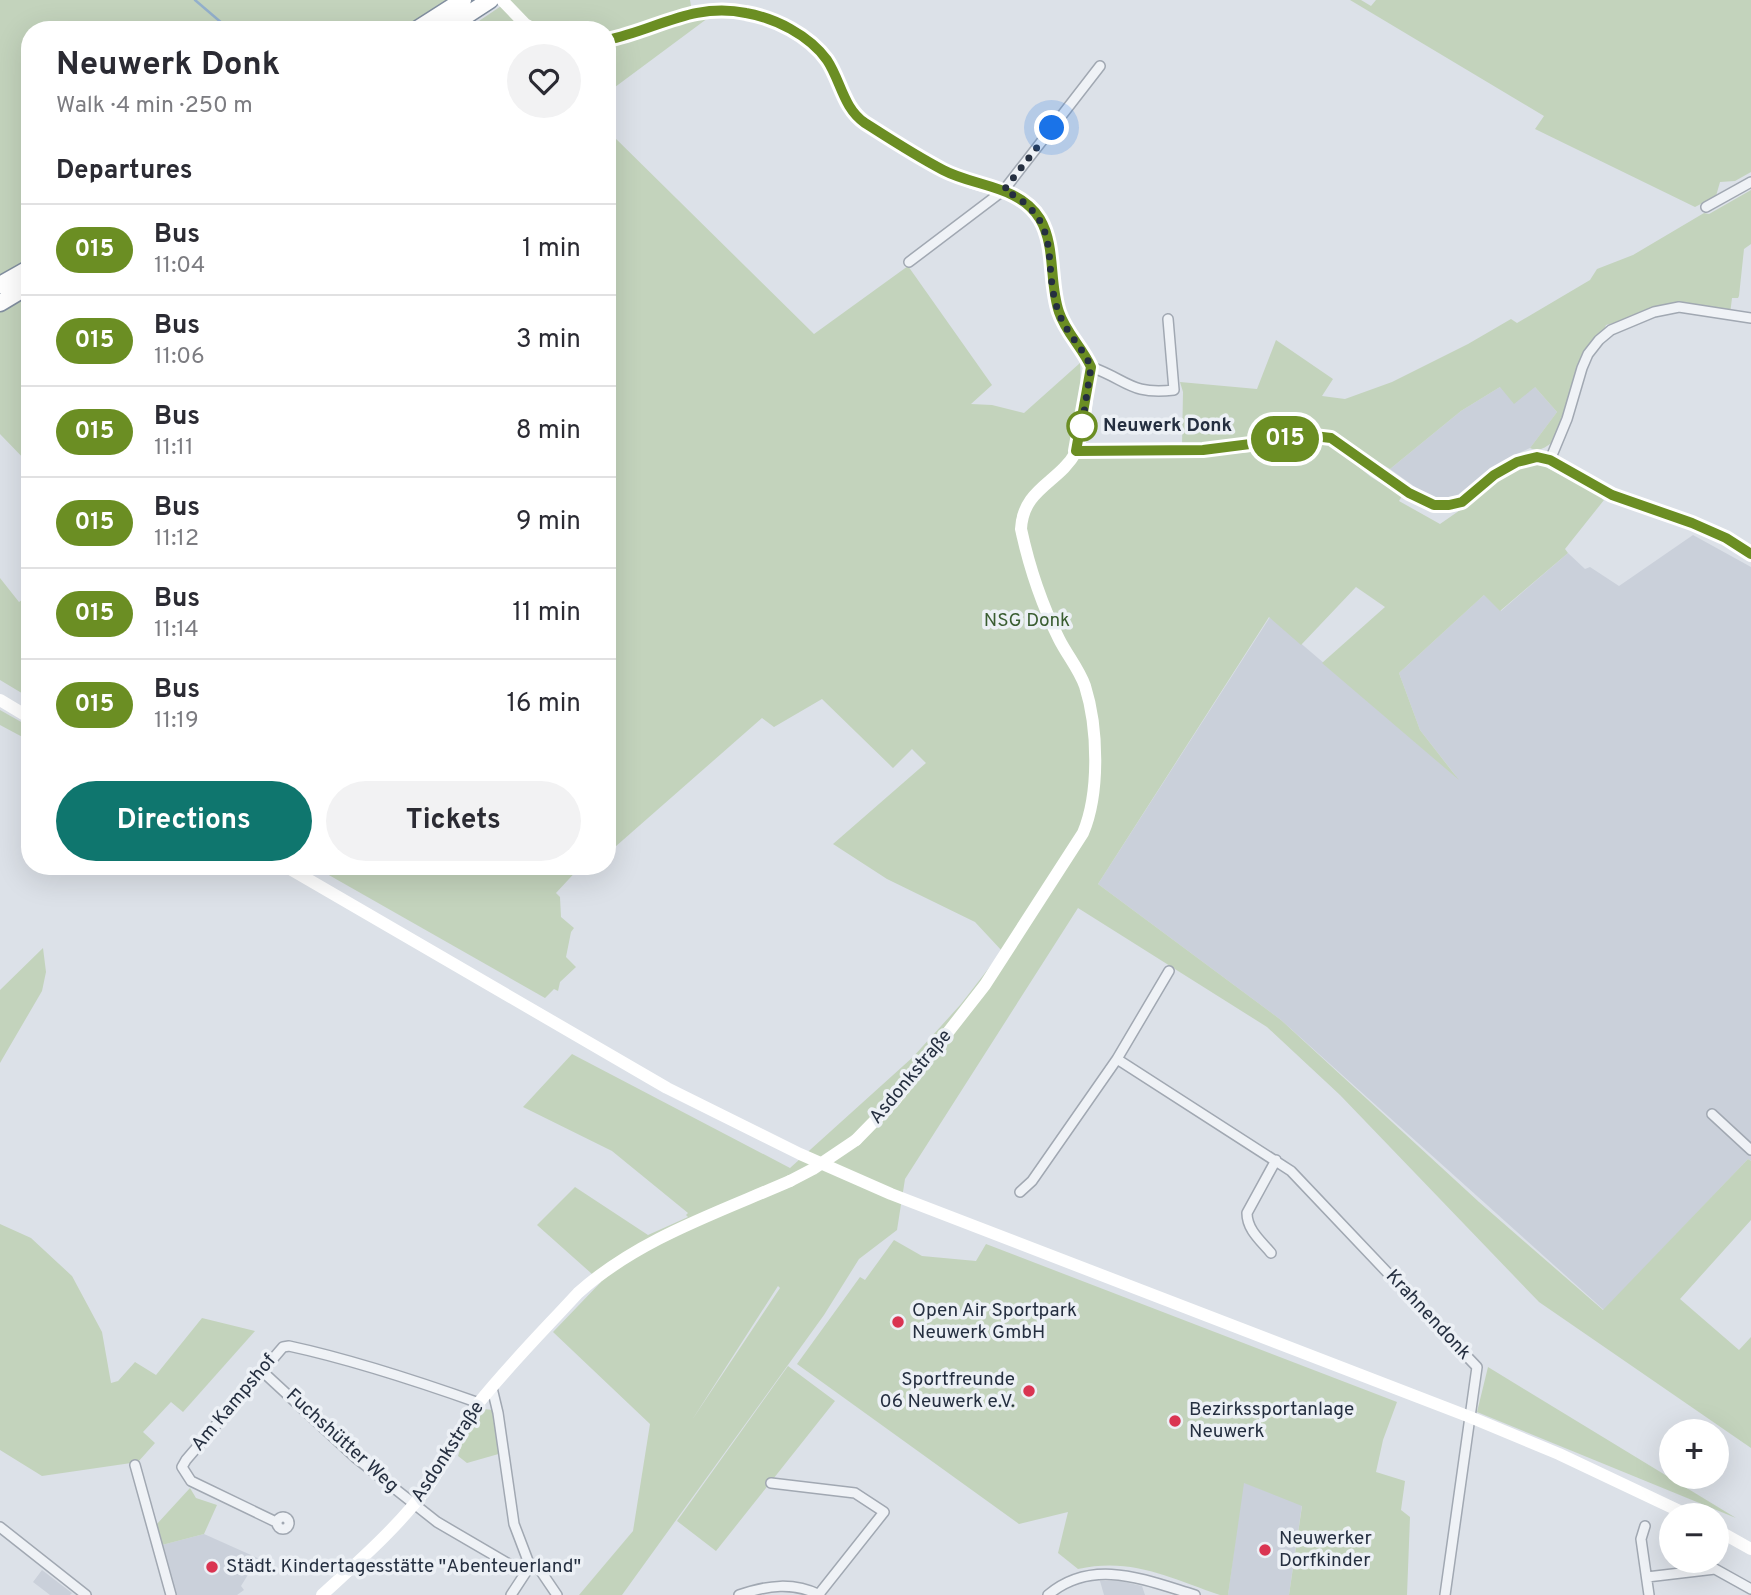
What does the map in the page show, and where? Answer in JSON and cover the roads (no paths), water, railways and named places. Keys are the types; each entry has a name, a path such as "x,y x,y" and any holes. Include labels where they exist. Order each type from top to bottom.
{"highway":[{"path":"430,21 463,0"},
{"path":"458,21 485,4"},
{"path":"0,285 21,273"},
{"path":"0,303 21,290"}],"street":[{"path":"502,0 524,21"},
{"path":"616,38 689,13 704,11 727,10 766,18 784,26 816,48 827,61 845,100 862,121 942,169 967,181 1004,190 1018,197 1040,219 1046,232 1055,299 1060,315 1091,367 1140,391 1174,390 1168,319"},
{"path":"909,262 1004,190 1100,66"},
{"path":"1706,207 1751,182"},
{"path":"1550,460 1567,419 1588,354 1611,330 1668,308 1679,307 1751,318"},
{"path":"1091,367 1076,451 1203,450 1250,446 1290,438 1331,438 1409,493 1434,505 1462,502 1494,475 1517,462 1537,457 1550,460 1612,495 1726,538 1751,554"},
{"name":"Asdonkstraße","path":"322,1595 380,1542 415,1504 463,1425 479,1404 578,1293 612,1265 654,1241 790,1181 856,1140 895,1100 985,985 1083,833 1088,821 1095,751 1089,702 1077,667 1048,615 1021,529 1021,515 1027,503 1076,451"},
{"path":"0,700 21,713"},
{"path":"300,875 667,1088 800,1154 891,1194 1470,1417 1559,1454 1663,1503"},
{"path":"1020,1192 1032,1181 1117,1059 1169,971"},
{"name":"Krahnendonk","path":"1117,1059 1276,1160 1311,1191 1477,1367 1445,1595"},
{"path":"1712,1114 1751,1150"},
{"path":"1272,1253 1252,1231 1247,1222 1247,1213 1276,1160"},
{"name":"Am Kampshof","path":"276,1522 191,1481 182,1467 279,1350 289,1346 414,1380 479,1404"},
{"name":"Fuchshütter Weg","path":"263,1372 356,1458 437,1522 514,1567 530,1566"},
{"path":"492,1388 514,1524 530,1566 540,1570 557,1595"},
{"path":"135,1465 171,1595"},
{"path":"740,1595 768,1586 783,1585 801,1587 820,1594 884,1512 855,1493 771,1483"},
{"path":"1645,1526 1641,1539 1649,1595"},
{"path":"0,1527 86,1595"},
{"path":"1729,1537 1751,1549"},
{"path":"511,1595 530,1566"},
{"path":"1647,1577 1715,1569 1751,1589"},
{"path":"1048,1595 1062,1583 1098,1574 1119,1574 1195,1595"}],"waterway":[{"path":"195,0 220,21"}],"place":[{"name":"Neuwerk Donk","path":"1082,426"},
{"name":"Open Air Sportpark Neuwerk GmbH","path":"898,1322"},
{"name":"Sportfreunde 06 Neuwerk e.V.","path":"1029,1391"},
{"name":"Bezirkssportanlage Neuwerk","path":"1175,1421"},
{"name":"Neuwerker Dorfkinder","path":"1265,1550"},
{"name":"Städt. Kindertagesstätte \"Abenteuerland\"","path":"212,1567"}],"park label":[{"name":"NSG Donk","path":"1027,621"}]}
